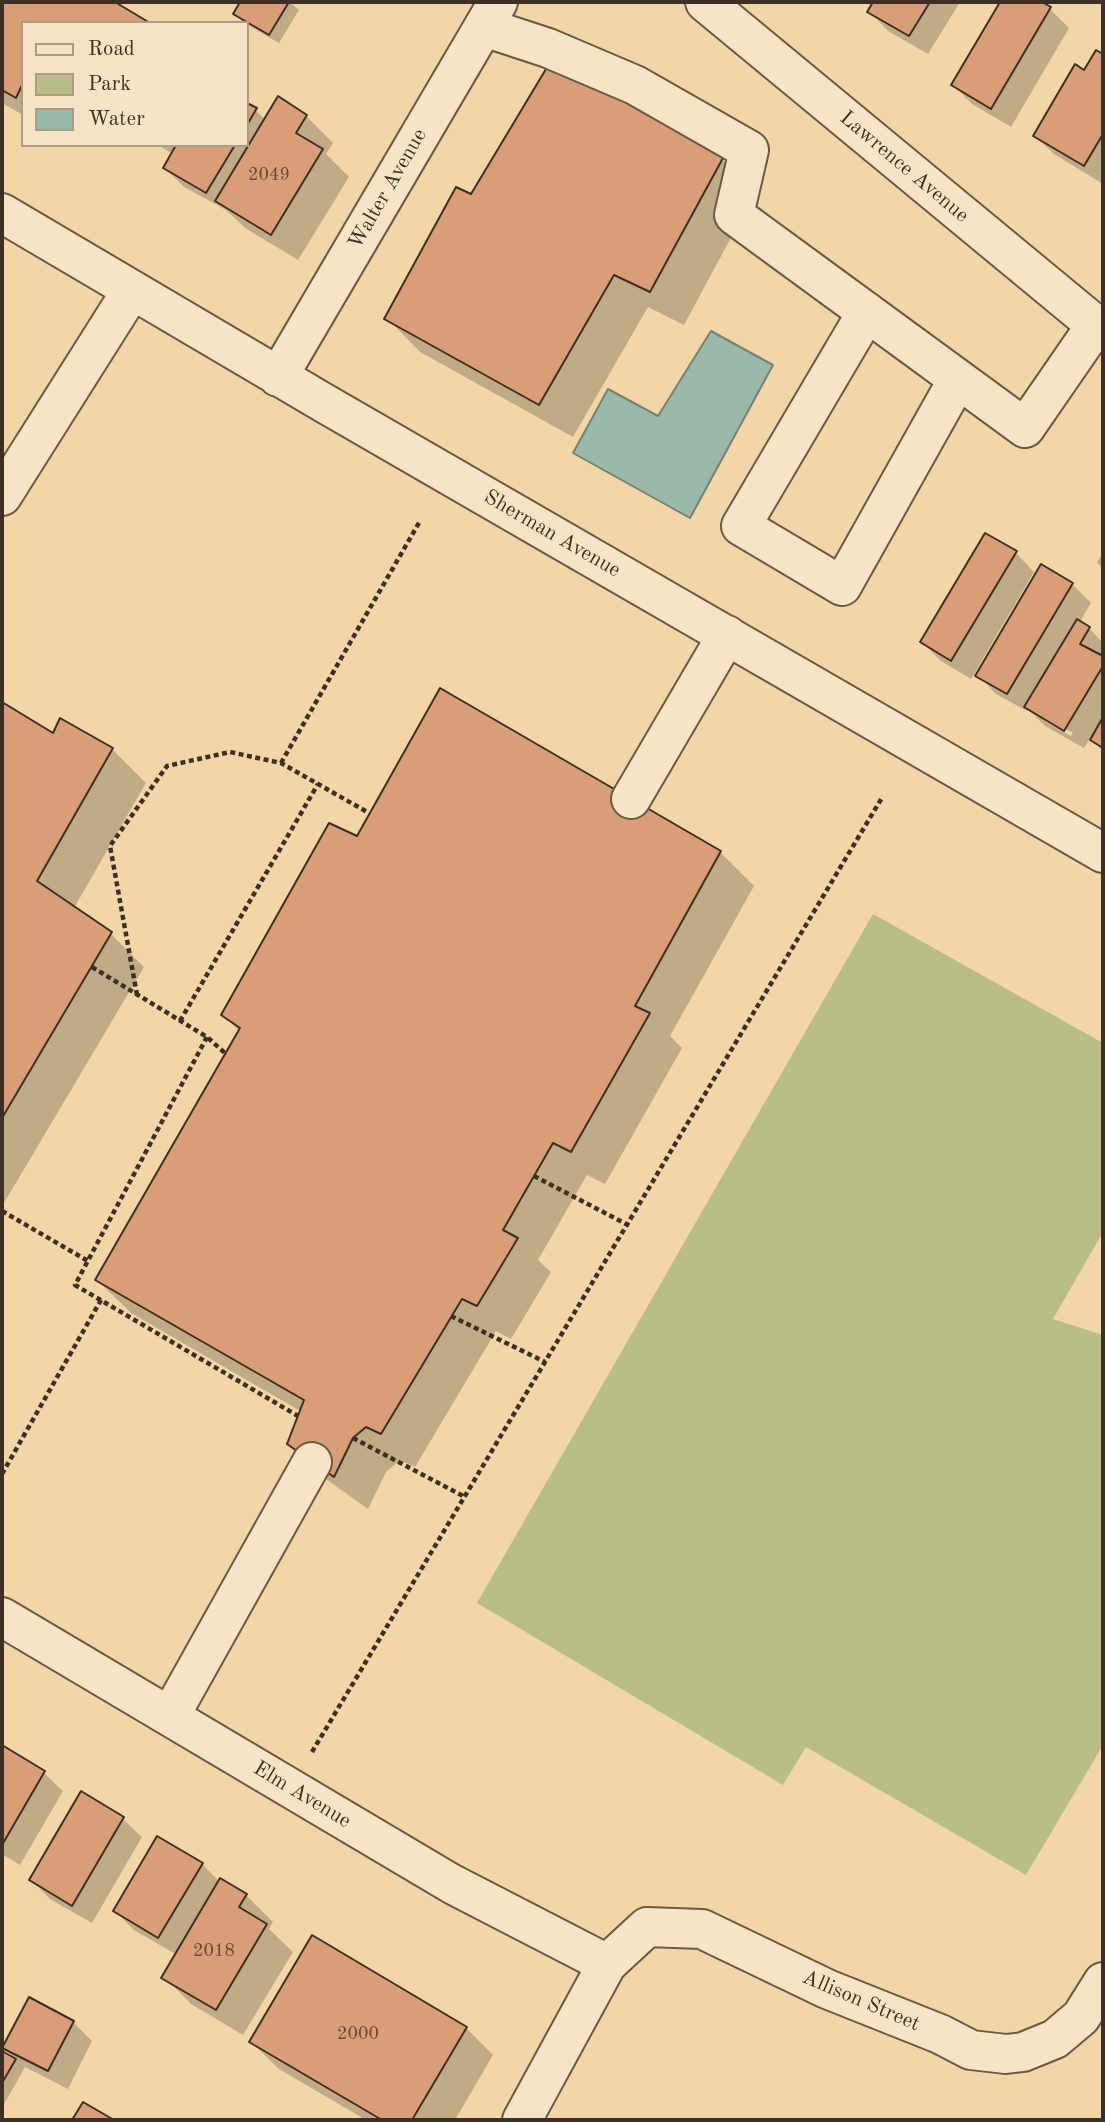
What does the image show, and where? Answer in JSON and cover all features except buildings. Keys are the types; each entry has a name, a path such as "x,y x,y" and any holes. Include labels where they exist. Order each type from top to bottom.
{"street":[{"name":"Lawrence Avenue","path":"705,2 1099,328"},
{"path":"491,14 548,48 635,85 749,150 734,215 1025,428 1099,328"},
{"name":"Walter Avenue","path":"278,377 491,14"},
{"name":"Sherman Avenue","path":"2,213 278,377 1103,853"},
{"path":"2,496 132,290"},
{"path":"867,312 741,526 842,586 958,379"},
{"path":"631,799 727,635"},
{"path":"170,1716 312,1462"},
{"name":"Elm Avenue","path":"2,1617 452,1884 607,1964"},
{"name":"Allison Street","path":"522,2120 607,1964 647,1927 702,1929 827,1989 940,2034 971,2050 1006,2054 1023,2052 1055,2039 1081,2017 1103,1982"}],"path":[{"path":"281,763 420,521"},
{"path":"137,995 110,846 167,766 230,752 281,763 369,813"},
{"path":"180,1021 318,784"},
{"path":"290,1788 883,796"},
{"path":"92,967 206,1037 226,1054"},
{"path":"206,1037 75,1285 298,1416"},
{"path":"534,1176 628,1225"},
{"path":"2,1211 88,1261"},
{"path":"2,1475 101,1300"},
{"path":"451,1316 545,1362"},
{"path":"353,1438 465,1497"}],"green space":[{"path":"873,914 1103,1043 1103,1232 1053,1319 1103,1335 1103,1745 1026,1875 806,1747 783,1785 477,1603"}],"water":[{"path":"711,331 773,365 690,518 573,453 608,389 658,416"}]}
